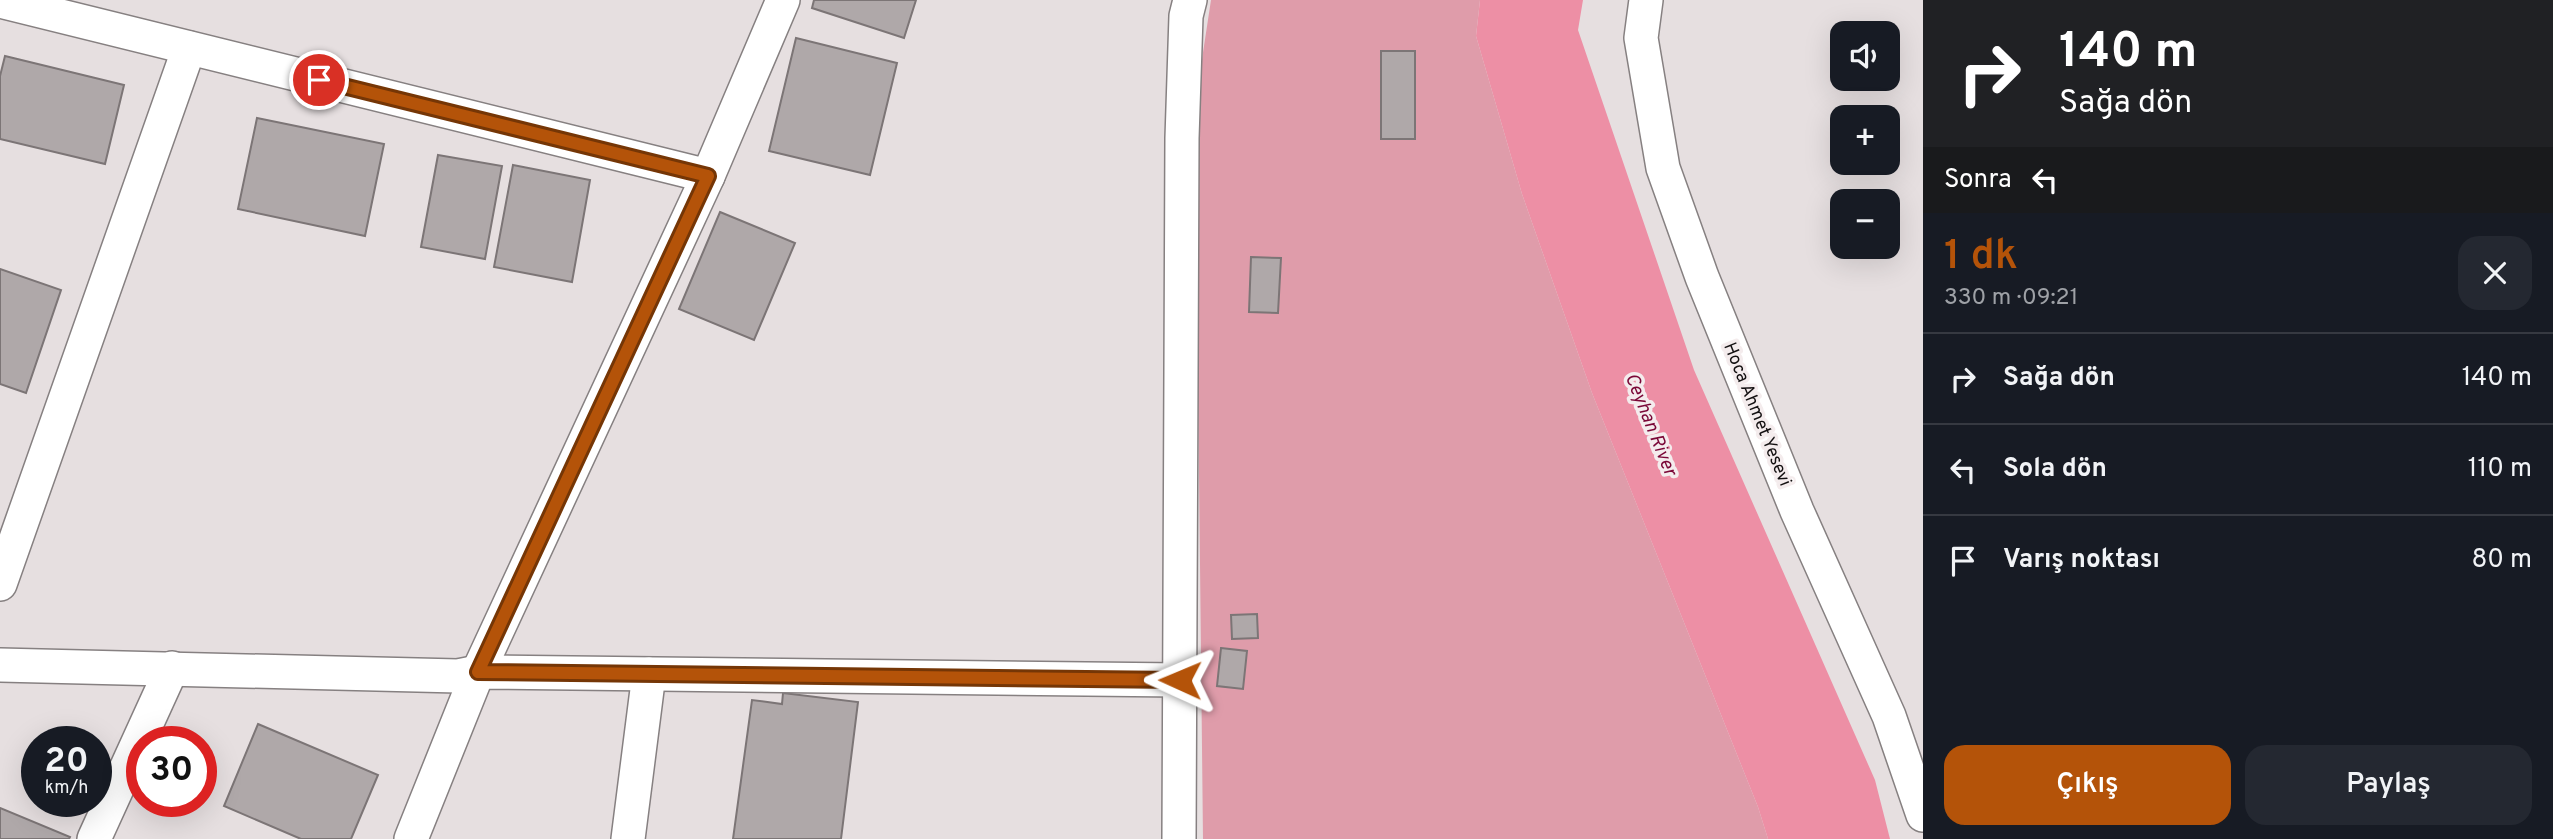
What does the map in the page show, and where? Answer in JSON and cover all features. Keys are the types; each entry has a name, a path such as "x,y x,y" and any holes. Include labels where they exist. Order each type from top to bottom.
{"street":[{"path":"411,839 478,672 708,176 783,0"},
{"path":"1179,839 1182,138 1186,16 1190,0"},
{"name":"Hoca Ahmet Yesevi","path":"1646,0 1641,38 1662,168 1702,276 1797,511 1889,716 1923,815"},
{"path":"0,1 708,176"},
{"path":"0,584 189,48"},
{"path":"0,664 458,676 478,672 1180,680"},
{"path":"94,839 172,668"},
{"path":"628,839 649,674"}],"shaded area":[{"path":"1211,0 1480,0 1476,36 1522,194 1592,393 1758,807 1768,839 1203,839 1195,105"}],"water":[{"name":"Ceyhan River","path":"1480,0 1583,0 1578,30 1694,370 1875,780 1890,839 1768,839 1758,807 1592,393 1522,194 1476,36"}],"building":[{"path":"814,0 916,0 904,38 812,8"},
{"path":"796,38 897,63 870,175 769,151"},
{"path":"1381,51 1415,51 1415,139 1381,139"},
{"path":"5,56 124,85 105,164 0,139 0,76"},
{"path":"257,118 384,144 365,236 238,209"},
{"path":"438,155 502,166 485,259 421,247"},
{"path":"513,165 590,180 572,282 494,267"},
{"path":"720,212 795,243 754,340 679,309"},
{"path":"1251,257 1281,258 1278,313 1249,312"},
{"path":"0,269 61,290 26,393 0,384"},
{"path":"1257,614 1258,638 1232,639 1231,615"},
{"path":"1221,648 1247,651 1243,689 1217,686"},
{"path":"783,693 858,702 841,839 733,839 752,700 782,704"},
{"path":"258,724 378,775 351,839 301,839 224,806"},
{"path":"0,808 70,837 69,839 0,839"}],"route":[{"path":"319,80 708,176 478,672 1180,680"}]}
